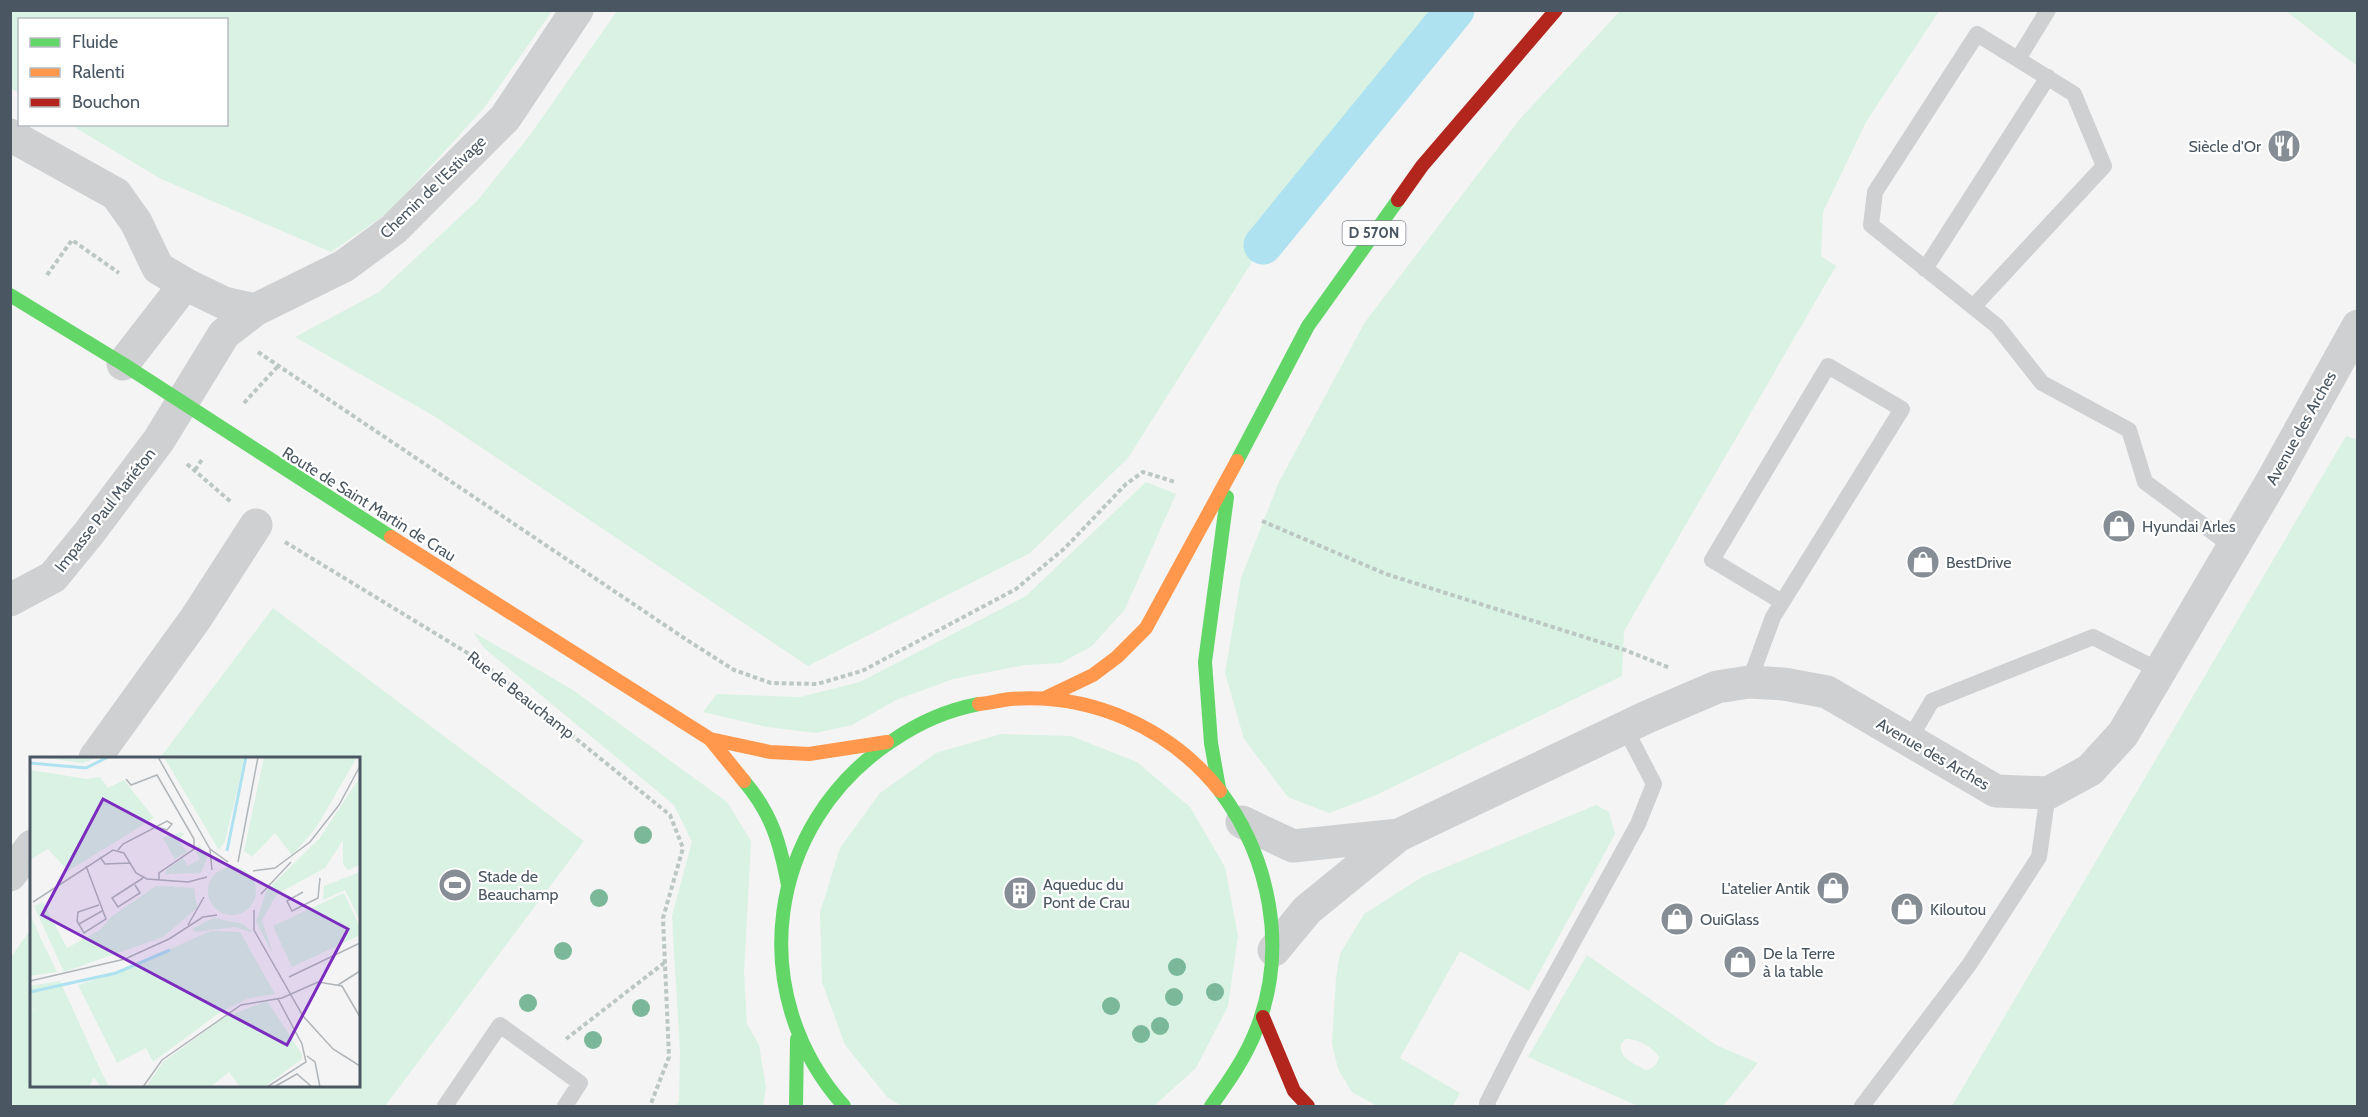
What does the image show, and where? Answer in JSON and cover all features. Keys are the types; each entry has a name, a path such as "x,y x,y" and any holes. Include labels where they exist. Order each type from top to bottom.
{"main road":[{"name":"D 570N","path":"1045,698 1101,669 1117,657 1146,628 1229,480 1248,438 1308,326 1422,166 1556,10"},
{"name":"Route de Saint Martin de Crau","path":"10,295 123,364 301,481 710,739 760,800 780,844 788,885"},
{"name":"D 570N","path":"1219,788 1210,743 1205,662 1229,480"},
{"path":"844,1107 821,1079 796,1031 784,983 780,934 788,885 802,843 824,804 852,770 887,742 915,724 946,711 979,702 1012,698 1045,698 1086,704 1124,716 1151,730 1192,759 1219,788 1242,822 1260,863 1271,905 1274,950 1271,983 1263,1017 1248,1052 1229,1085 1211,1107"},
{"name":"Route de Saint Martin de Crau","path":"710,739 770,752 809,754 887,742"},
{"path":"1263,1017 1294,1091 1308,1107"},
{"path":"796,1031 796,1107"}],"street":[{"name":"Chemin de l'Estivage","path":"201,371 224,334 255,310 344,266 394,229 505,118 577,10"},
{"path":"10,135 116,194 136,222 158,268 224,303 255,310"},
{"path":"123,364 185,284"},
{"name":"Avenue des Arches","path":"1274,950 1307,910 1399,835 1625,728 1733,685 1791,684 1827,692 1996,791 2048,793 2090,770 2123,734 2273,480 2358,326"},
{"name":"Impasse Paul Mariéton","path":"10,600 53,577 159,440 201,371"},
{"path":"96,757 196,618 256,525"},
{"name":"Avenue des Arches","path":"1242,822 1293,846 1399,835"},
{"path":"10,875 30,849"}],"lane":[{"path":"2019,59 2048,10"},
{"path":"1973,307 2104,166 2074,94 1977,34 1875,192 1871,225 1925,269 1973,307 1997,326 2042,383 2129,430 2145,482 2233,547"},
{"path":"1925,269 2048,77"},
{"path":"1733,685 1902,409 1828,366 1712,560 1782,602"},
{"path":"1909,740 1932,700 2093,637 2160,671"},
{"path":"1488,1107 1487,1102 1518,1040 1638,824 1654,784 1625,728"},
{"path":"1862,1107 1969,965 2039,857 2048,793"},
{"path":"445,1107 500,1025 580,1083 565,1107"}],"path":[{"path":"43,280 72,240 121,274"},
{"path":"250,346 687,640 734,670 771,683 817,684 862,671 1016,589 1065,548 1126,484 1143,472 1175,482"},
{"name":"Rue de Beauchamp","path":"159,440 256,525 479,660 670,815 683,848 663,918 669,1057 650,1107"},
{"path":"1262,521 1386,574 1733,685"},
{"path":"543,1056 665,962"}],"green space":[{"path":"10,11 552,11 484,108 389,212 331,252 161,179 73,126 228,126 228,18 18,18 18,92 11,88"},
{"path":"617,11 1448,11 1283,213 1128,458 1030,553 808,666 434,416 295,337 379,292 477,201 530,135"},
{"path":"1620,11 1939,11 1866,122 1823,212 1821,256 1836,266 1624,631 1622,676 1374,796 1329,813 1288,797 1244,739 1225,673 1241,578 1279,482 1365,322 1520,119"},
{"path":"2286,11 2357,11 2357,66"},
{"path":"2346,436 2358,440 2357,1106 1952,1106"},
{"path":"1146,482 1176,494 1125,609 1092,646 1061,663 1025,665 953,679 896,700 852,725 816,733 767,727 703,712 717,694 800,697 860,682 1026,596"},
{"name":"Stade de Beauchamp","path":"273,608 584,841 385,1106 11,1106 11,957 30,930 30,1087 360,1087 360,757 161,757"},
{"path":"473,632 573,690 727,802 751,841 744,973 747,1024 759,1045 766,1087 763,1106 676,1106 679,1101 680,1053 672,916 692,842 674,805 484,648"},
{"path":"1001,734 1071,736 1137,762 1190,807 1225,867 1238,936 1228,1006 1196,1068 1154,1106 902,1106 888,1098 845,1045 822,982 820,913 840,848 880,793 936,753"},
{"path":"1596,805 1609,812 1615,834 1529,991 1460,951 1400,1058 1460,1093 1453,1106 1377,1106 1352,1092 1338,1069 1332,1043 1336,978 1340,954 1364,914 1422,877"},
{"path":"1587,955 1716,1045 1758,1063 1723,1106 1638,1106 1528,1057","holes":["1626,1039 1645,1044 1653,1050 1659,1057 1655,1066 1646,1070 1625,1057 1621,1044"]}],"waterway":[{"path":"1263,245 1455,10"}],"traffic: fast":[{"path":"1237,461 1308,326 1398,200"},
{"path":"10,295 123,364 391,537"},
{"path":"1219,788 1211,743 1205,662 1227,497"},
{"path":"844,1106 812,1062 792,1013 782,963 783,913 795,863 817,817 850,776 892,741 912,728 944,714 979,704"},
{"path":"744,781 762,805 774,830 788,885"},
{"path":"1211,1106 1237,1068 1257,1028 1266,998 1271,967 1272,936 1269,905 1262,874 1237,817 1220,791"},
{"path":"796,1106 797,1039"}],"traffic: slow":[{"path":"1045,698 1093,675 1117,657 1146,628 1237,461"},
{"path":"391,537 710,739 744,781"},
{"path":"979,704 1011,699 1041,699 1071,702 1100,709 1127,719 1178,749 1220,791"},
{"path":"710,739 770,752 809,754 887,742"}],"traffic: jam":[{"path":"1398,200 1422,166 1556,10"},
{"path":"1263,1017 1294,1091 1308,1106"}],"place":[{"name":"Siècle d'Or","path":"2284,146"},
{"name":"Hyundai Arles","path":"2119,526"},
{"name":"BestDrive","path":"1923,562"},
{"name":"Stade de Beauchamp","path":"455,885"},
{"name":"L'atelier Antik","path":"1833,888"},
{"name":"Aqueduc du Pont de Crau","path":"1020,893"},
{"name":"Kiloutou","path":"1907,909"},
{"name":"OuiGlass","path":"1677,919"},
{"name":"De la Terre à la table","path":"1740,962"}]}
